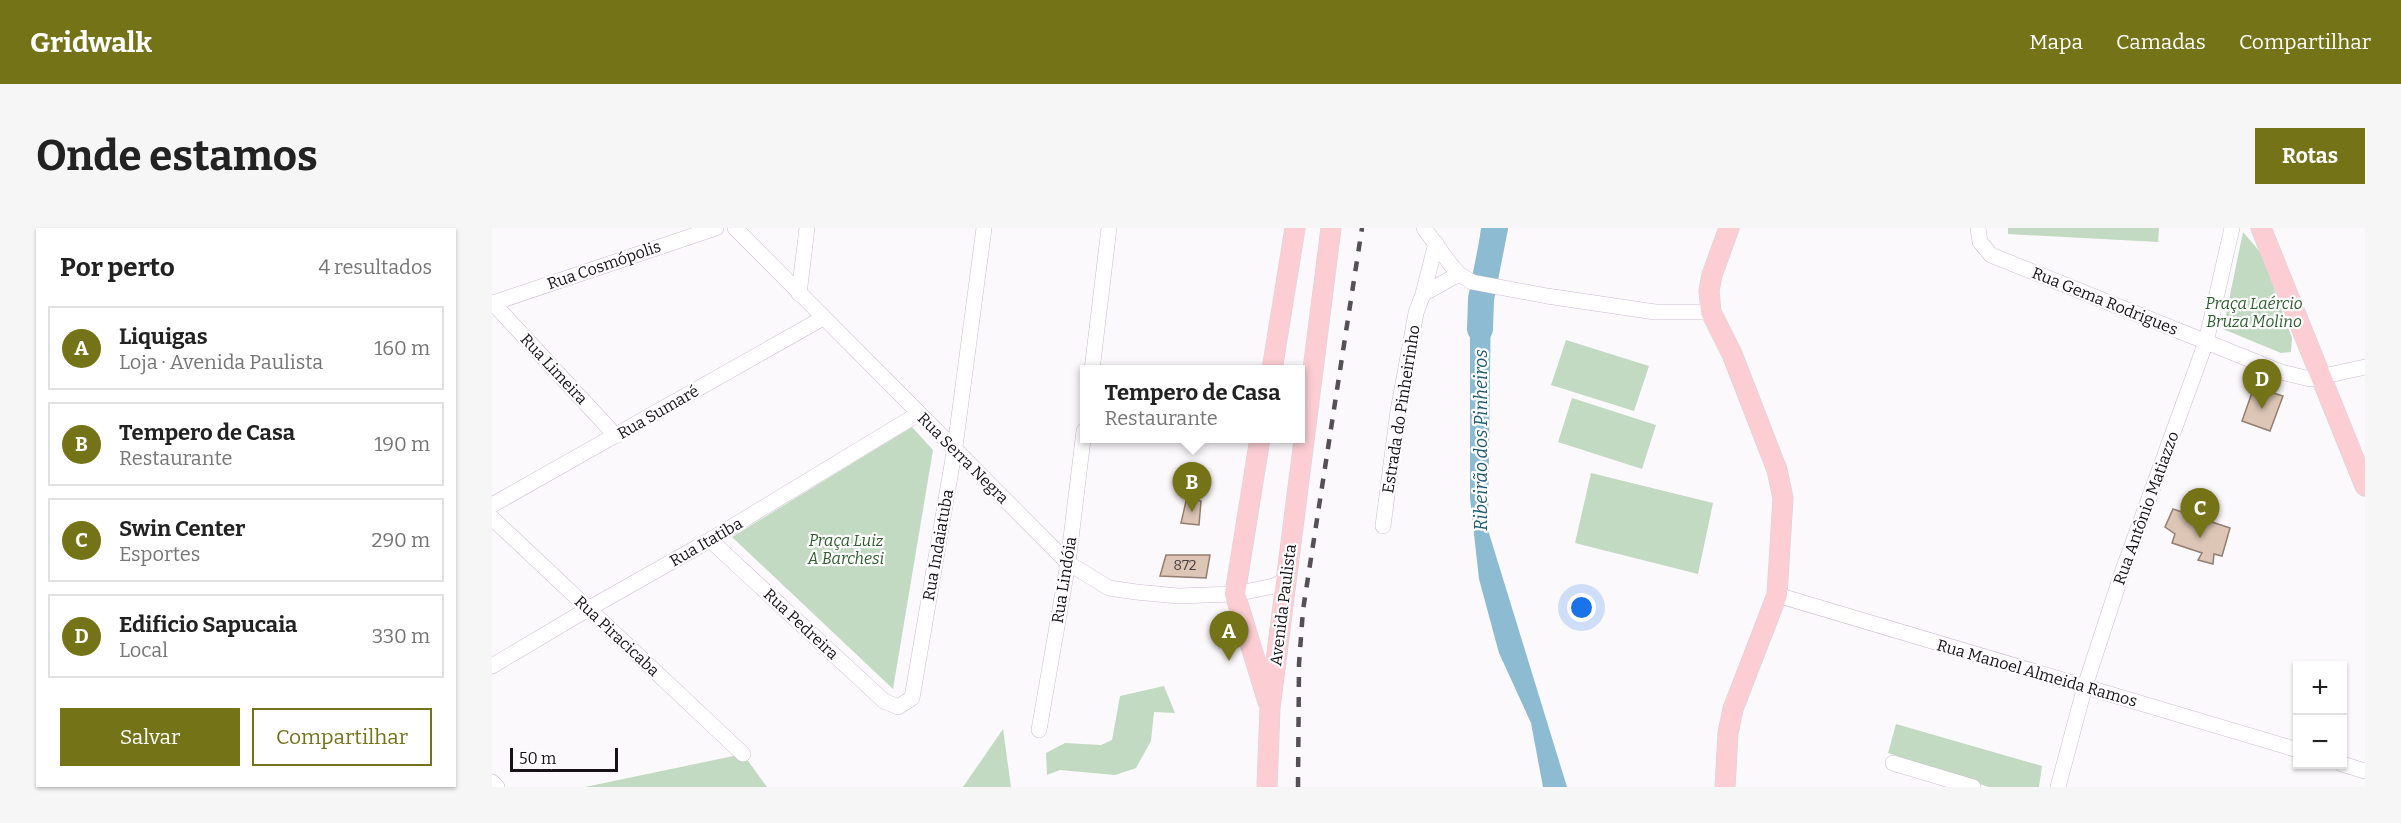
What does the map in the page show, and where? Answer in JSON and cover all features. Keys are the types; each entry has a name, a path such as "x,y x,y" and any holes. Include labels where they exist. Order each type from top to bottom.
{"main road":[{"path":"1273,365 1295,228"},
{"name":"Avenida Paulista","path":"1305,428 1330,228"},
{"path":"1725,787 1728,733 1733,709 1777,595 1783,498 1777,470 1732,354 1711,312 1709,291 1712,274 1729,228"},
{"path":"2261,228 2365,486"},
{"name":"Avenida Paulista","path":"1259,443 1235,594 1270,708"},
{"name":"Avenida Paulista","path":"1270,708 1303,443"},
{"path":"1267,787 1270,708"}],"street":[{"name":"Rua Cosmópolis","path":"493,302 716,228"},
{"name":"Rua Serra Negra","path":"735,228 1068,563 1109,588 1178,596 1235,594 1286,580"},
{"path":"799,294 807,228"},
{"name":"Rua Indaiatuba","path":"893,706 898,707 912,698 955,447 984,228"},
{"path":"1092,365 1109,228"},
{"path":"1424,228 1465,278 1501,288 1655,312 1711,312"},
{"name":"Rua Gema Rodrigues","path":"1978,228 1980,242 1991,255 2281,372 2310,379 2365,367"},
{"name":"Rua Antônio Matiazzo","path":"2058,787 2085,686 2123,570 2206,342 2232,228"},
{"name":"Estrada do Pinheirinho","path":"1383,526 1400,400 1416,313 1436,243"},
{"path":"1423,294 1465,278"},
{"name":"Rua Limeira","path":"493,302 616,436"},
{"name":"Rua Sumaré","path":"492,506 824,318"},
{"name":"Rua Itatiba","path":"492,666 710,540 918,414"},
{"name":"Rua Lindóia","path":"1040,730 1068,563 1082,443"},
{"name":"Rua Piracicaba","path":"492,518 743,754"},
{"name":"Rua Pedreira","path":"710,540 884,701 893,706"},
{"name":"Rua Manoel Almeida Ramos","path":"1777,595 1897,633 2293,748"},
{"path":"1893,763 1973,787"},
{"path":"2347,765 2365,771"},
{"path":"492,782 497,787"}],"green space":[{"path":"2008,228 2159,228 2158,242 2008,234"},
{"name":"Praça Laércio Bruza Molino","path":"2243,232 2261,253 2292,338 2291,352 2281,353 2223,329"},
{"path":"1566,340 1649,366 1634,411 1551,385"},
{"path":"1572,398 1656,425 1642,469 1558,442"},
{"name":"Praça Luiz A Barchesi","path":"912,427 933,450 893,689 732,537"},
{"path":"1591,473 1713,503 1698,574 1575,543"},
{"path":"1164,686 1175,713 1154,712 1151,741 1136,768 1115,775 1060,770 1047,775 1046,753 1065,743 1101,745 1112,740 1120,696"},
{"path":"1896,724 2042,766 2039,787 1989,787 1888,753"},
{"path":"1003,729 1011,787 963,787"},
{"path":"743,754 767,787 585,787"}],"water":[{"path":"1481,228 1501,228 1494,277 1476,266"},
{"path":"1470,295 1491,297 1488,530 1567,787 1543,787 1531,723 1499,653 1479,579 1470,498"}],"building":[{"path":"2254,387 2283,396 2270,431 2242,421"},
{"path":"1187,497 1201,501 1199,525 1181,523"},
{"path":"2173,509 2230,528 2222,556 2214,554 2213,564 2198,560 2202,553 2172,543 2175,534 2165,527"},
{"path":"1166,555 1210,555 1206,578 1160,576"}],"waterway":[{"name":"Ribeirão dos Pinheiros","path":"1480,329 1481,299 1495,228"}],"railway":[{"path":"1298,787 1299,664 1303,610 1362,228"}],"place":[{"name":"Edificio Sapucaia","path":"2262,409"},
{"name":"Tempero de Casa","path":"1192,512"},
{"name":"Swin Center","path":"2200,538"},
{"name":"Liquigas","path":"1229,661"}]}
